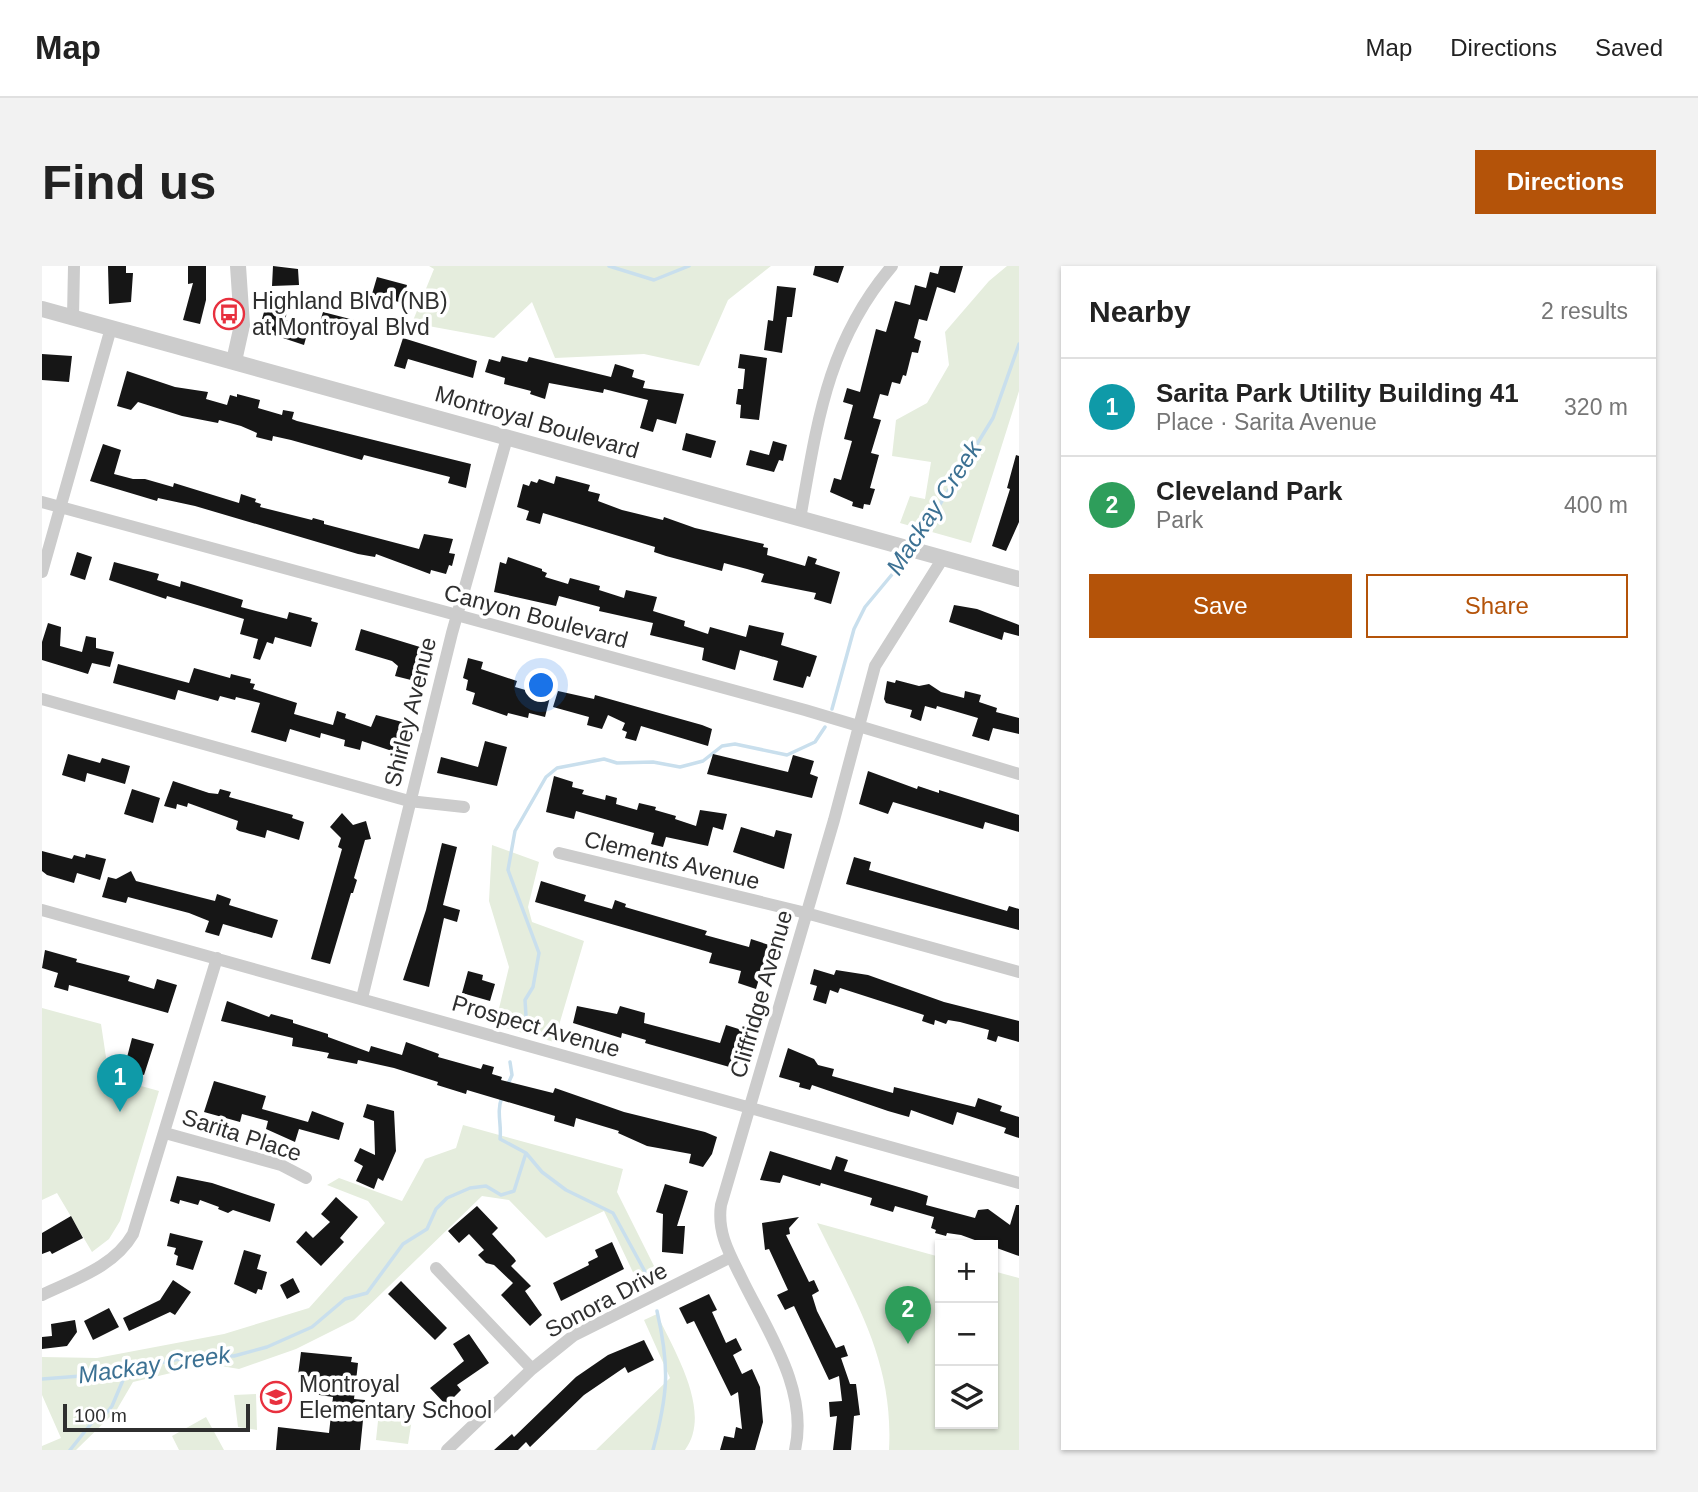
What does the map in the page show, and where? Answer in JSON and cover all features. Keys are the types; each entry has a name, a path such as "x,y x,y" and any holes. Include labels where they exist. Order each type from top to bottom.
{"street":[{"path":"73,317 76,298 74,266"},
{"path":"234,361 242,326 238,266"},
{"path":"800,519 815,429 828,379 855,317 892,266"},
{"name":"Montroyal Boulevard","path":"42,309 1019,579"},
{"path":"42,572 110,328"},
{"name":"Shirley Avenue","path":"362,998 409,801 507,438"},
{"name":"Canyon Boulevard","path":"42,502 1019,774"},
{"name":"Cliffridge Avenue","path":"795,1450 797,1411 787,1372 731,1257 721,1231 719,1215 875,666 943,558"},
{"path":"42,699 409,801 464,807"},
{"name":"Clements Avenue","path":"559,853 806,913 1019,972"},
{"name":"Prospect Avenue","path":"42,910 1019,1183"},
{"path":"42,1295 107,1263 126,1246 139,1221 216,958"},
{"name":"Sarita Place","path":"165,1133 281,1165 306,1178"},
{"name":"Sonora Drive","path":"447,1450 532,1369 573,1336 731,1257"},
{"path":"436,1268 532,1369"}],"green space":[{"path":"429,266 771,266 728,300 699,366 644,354 555,358 532,302 494,338 412,323 434,269"},
{"path":"1007,266 1019,266 1019,391 971,543 900,523 910,496 925,499 931,462 892,456 896,420 927,403 949,365 945,332 989,281"},
{"path":"492,845 539,862 528,907 532,922 584,941 554,1042 495,1025 509,967 489,901"},
{"path":"42,1008 101,1024 109,1077 159,1091 120,1221 109,1239 92,1252 57,1193 42,1200"},
{"path":"463,1125 623,1169 617,1192 659,1276 639,1285 604,1211 546,1238 509,1200 482,1196 354,1320 296,1349 239,1369 209,1364 133,1382 116,1411 76,1450 42,1450 42,1446 61,1438 42,1395 42,1357 97,1358 224,1334 309,1308 385,1223 368,1201 327,1185 339,1178 402,1201 425,1159 456,1148"},
{"path":"817,1223 935,1256 935,1429 998,1429 998,1272 1019,1278 1019,1450 889,1450 885,1388 878,1359 858,1305"},
{"path":"657,1314 688,1382 695,1418 693,1435 685,1450 596,1450 670,1378 644,1320"},
{"path":"256,1394 257,1430 238,1427 234,1395"},
{"path":"380,1402 414,1406 408,1444 376,1440"},
{"path":"206,1417 224,1450 179,1450 172,1436"}],"building":[{"path":"108,266 126,266 126,273 133,273 131,302 109,304"},
{"path":"188,266 206,266 206,300 200,324 183,320 193,283 188,284"},
{"path":"273,266 298,269 299,285 272,286"},
{"path":"815,266 844,266 838,283 813,275"},
{"path":"940,266 963,266 955,293 937,287 927,321 919,319 914,338 921,341 918,353 912,352 906,376 903,375 900,384 892,382 888,396 880,394 873,418 881,420 871,453 879,455 870,488 875,489 870,505 864,504 863,509 852,506 853,502 830,492 834,478 841,480 852,441 844,439 853,405 843,402 847,388 860,392 876,329 886,332 895,301 910,305 915,285 926,288 930,272 938,274"},
{"path":"377,277 407,285 402,303 372,294"},
{"path":"777,286 796,288 792,317 787,317 782,353 764,350 768,320 773,321"},
{"path":"266,305 287,312 285,320 309,327 304,345 268,333 271,322 262,319"},
{"path":"323,312 354,320 350,337 318,328"},
{"path":"403,338 477,361 473,378 408,359 405,369 394,366"},
{"path":"42,354 72,356 69,382 42,380"},
{"path":"740,354 767,358 759,420 740,418 741,405 736,404 738,389 743,389 745,369 738,368"},
{"path":"502,356 527,362 529,357 611,377 615,364 634,370 632,377 645,381 643,388 684,394 676,424 657,419 653,432 640,428 648,400 604,389 603,393 549,383 545,399 530,394 531,391 504,384 505,378 485,372 489,359 500,362"},
{"path":"127,371 175,387 208,392 206,399 227,405 230,395 237,397 237,394 260,400 258,408 282,415 283,410 294,412 292,419 297,421 471,464 466,488 448,483 450,477 364,455 362,460 273,436 272,441 256,437 257,433 219,420 218,423 182,416 138,402 131,410 117,406"},
{"path":"686,433 716,441 711,458 682,450"},
{"path":"773,441 787,445 783,461 779,460 774,472 746,465 750,450 769,455"},
{"path":"103,444 121,450 114,474 173,487 174,483 239,503 241,494 256,499 255,502 261,504 260,507 312,520 313,518 324,521 324,524 419,549 424,534 453,539 449,553 455,554 452,566 449,565 446,574 431,570 430,574 376,554 375,557 358,554 195,506 158,498 157,501 90,481"},
{"path":"1016,455 1019,456 1019,522 1006,551 992,546 1010,489 1007,488"},
{"path":"556,476 590,485 588,491 600,494 598,501 622,510 663,520 664,517 695,528 764,544 763,547 768,548 767,555 805,566 808,556 817,559 815,564 840,572 831,604 814,599 816,593 761,582 764,574 747,569 724,563 722,571 666,556 654,552 655,547 543,513 540,524 526,520 529,511 517,507 523,484 529,486 531,481 537,483 539,479 554,484"},
{"path":"77,552 92,557 85,580 70,575"},
{"path":"508,557 542,569 547,573 545,577 568,584 570,578 600,586 599,590 624,598 626,590 657,597 653,611 685,621 684,626 708,634 710,627 746,637 749,625 784,633 781,645 817,656 810,677 807,676 803,688 773,680 778,661 740,650 735,670 702,660 704,648 650,635 653,623 599,611 600,607 559,596 556,606 494,592 500,562 506,564"},
{"path":"114,562 159,574 157,580 180,587 181,581 243,600 241,607 287,619 289,612 312,618 311,621 318,623 311,647 275,637 273,644 267,642 260,660 253,658 258,639 240,634 244,619 167,596 166,599 109,580"},
{"path":"954,605 977,609 1019,625 1019,636 1004,632 1002,640 949,622"},
{"path":"48,623 61,627 60,646 82,652 86,636 96,638 96,648 114,652 110,667 92,663 88,674 42,660 42,642"},
{"path":"361,629 420,647 411,680 395,676 398,666 392,661 355,650"},
{"path":"468,658 483,662 481,669 517,681 515,687 550,697 545,717 529,713 528,718 508,713 507,716 472,704 475,693 466,690 468,680 463,678"},
{"path":"118,664 189,683 194,668 230,678 231,674 251,679 250,683 255,684 253,689 297,703 294,714 333,725 337,711 346,714 345,718 371,727 376,715 406,723 398,753 362,741 360,750 344,746 345,740 321,733 320,738 290,729 286,742 251,732 260,703 220,696 218,701 178,690 175,700 113,683"},
{"path":"896,680 919,686 929,684 941,692 964,698 965,691 981,695 979,702 997,708 996,712 1019,718 1019,734 993,728 989,741 972,736 978,718 937,706 936,709 925,706 921,721 910,717 912,710 886,703 884,699 887,681 895,683"},
{"path":"558,691 594,699 595,695 702,725 712,729 708,746 641,726 636,741 625,738 627,732 622,730 625,723 608,715 602,729 587,725 589,717 553,707"},
{"path":"485,741 507,747 497,786 437,773 441,757 478,767"},
{"path":"68,754 100,763 102,758 130,766 125,784 87,773 85,782 62,775"},
{"path":"713,754 788,772 793,755 814,761 810,774 818,777 812,798 707,774"},
{"path":"868,771 917,789 918,786 939,793 939,790 1019,815 1019,832 985,822 983,829 893,802 888,814 859,804"},
{"path":"554,776 573,782 572,787 584,790 582,794 605,800 606,795 617,798 616,804 637,810 639,803 656,807 655,810 696,826 700,810 727,814 723,830 713,827 708,846 666,837 663,847 651,844 654,833 576,811 574,819 546,812"},
{"path":"173,781 209,793 218,794 220,789 231,792 229,797 293,815 292,818 304,822 299,840 267,830 265,838 239,831 236,829 238,821 188,803 187,807 177,804 176,809 164,806"},
{"path":"132,789 160,798 153,823 124,814"},
{"path":"342,813 353,825 366,821 371,839 365,840 354,878 357,880 330,964 311,959 342,849 338,847 341,838 330,827"},
{"path":"741,827 774,837 776,830 792,834 784,869 733,852"},
{"path":"442,843 457,847 443,905 460,910 457,922 444,918 429,987 403,980 426,910"},
{"path":"42,851 72,859 74,855 85,858 86,854 106,859 100,880 77,873 74,883 47,875 42,871"},
{"path":"854,857 871,862 869,870 1007,911 1009,906 1019,909 1019,930 846,884"},
{"path":"131,871 136,881 215,901 217,894 231,899 229,905 278,920 272,938 223,924 219,936 205,932 209,921 189,913 128,897 126,903 102,897 108,877 116,879"},
{"path":"541,881 586,895 584,901 612,909 615,900 626,904 625,907 707,931 705,935 749,947 751,939 769,945 756,989 738,983 741,971 709,963 712,953 535,902"},
{"path":"45,950 77,959 76,962 130,976 128,981 154,989 157,979 177,985 168,1013 69,985 68,991 54,987 58,973 42,968"},
{"path":"814,969 834,975 836,970 868,975 944,1002 1019,1021 1019,1042 998,1036 996,1042 987,1039 989,1030 960,1022 948,1020 946,1024 935,1020 934,1025 922,1021 924,1015 840,988 838,993 830,990 826,1004 813,1000 817,986 810,984"},
{"path":"468,971 483,975 482,980 495,984 490,1001 462,993"},
{"path":"227,1001 269,1017 271,1014 293,1020 293,1023 328,1034 328,1037 369,1052 371,1046 402,1055 406,1042 439,1054 438,1057 481,1069 483,1064 494,1067 492,1074 502,1077 501,1080 553,1093 555,1088 624,1112 705,1132 717,1137 712,1154 703,1167 689,1163 691,1154 647,1146 618,1133 619,1131 576,1118 574,1127 554,1121 555,1116 467,1090 466,1094 394,1068 358,1060 357,1064 327,1058 329,1053 292,1046 293,1038 221,1021"},
{"path":"577,1006 617,1014 620,1006 645,1013 644,1023 720,1043 726,1025 745,1031 733,1068 645,1043 646,1040 622,1033 621,1038 573,1023"},
{"path":"132,1038 154,1044 144,1075 124,1069"},
{"path":"788,1048 814,1059 818,1065 834,1069 832,1076 893,1093 894,1087 975,1107 978,1098 1002,1106 1000,1111 1019,1117 1019,1138 1004,1133 1006,1128 957,1112 953,1125 911,1110 909,1117 812,1085 810,1090 799,1087 800,1083 779,1077"},
{"path":"214,1081 266,1096 262,1109 308,1122 312,1111 344,1123 339,1140 299,1129 295,1142 266,1129 268,1121 242,1114 240,1122 204,1112"},
{"path":"367,1104 394,1111 396,1151 383,1181 378,1178 374,1189 356,1181 363,1166 354,1161 360,1148 375,1155 374,1121 363,1117"},
{"path":"770,1151 831,1170 836,1156 848,1160 844,1171 928,1196 926,1205 975,1218 978,1210 988,1209 1010,1225 1016,1205 1019,1205 1019,1256 998,1248 998,1240 975,1240 961,1235 947,1233 946,1236 935,1233 936,1230 931,1228 934,1217 895,1206 893,1212 870,1205 872,1198 821,1183 820,1186 783,1175 780,1183 760,1180"},
{"path":"177,1176 212,1183 275,1204 270,1222 233,1210 228,1213 200,1200 198,1205 180,1200 179,1204 170,1201"},
{"path":"665,1184 688,1191 677,1226 685,1226 683,1254 662,1252 663,1214 656,1212"},
{"path":"336,1197 358,1217 340,1238 344,1242 321,1266 296,1242 306,1231 313,1238 330,1222 321,1214"},
{"path":"477,1206 498,1228 492,1234 516,1261 511,1266 531,1286 525,1291 542,1315 530,1326 501,1295 513,1283 494,1265 486,1263 478,1255 484,1250 469,1234 459,1243 448,1231"},
{"path":"71,1216 83,1238 52,1254 50,1251 42,1254 42,1233"},
{"path":"799,1217 789,1228 790,1234 786,1235 809,1282 814,1280 819,1291 812,1295 817,1311 836,1348 844,1345 848,1356 841,1358 850,1384 856,1384 860,1415 854,1416 851,1450 833,1450 837,1416 830,1417 829,1402 842,1401 839,1376 829,1380 794,1306 785,1310 777,1295 788,1290 769,1249 765,1250 762,1223"},
{"path":"170,1233 203,1241 193,1270 176,1265 176,1248 167,1246"},
{"path":"612,1242 624,1269 561,1301 553,1283 589,1265 588,1262 598,1257 595,1250"},
{"path":"244,1250 261,1255 257,1269 267,1272 262,1290 258,1289 256,1294 234,1284"},
{"path":"293,1278 300,1292 287,1299 280,1285"},
{"path":"173,1280 191,1292 175,1315 170,1312 129,1331 123,1318 160,1300"},
{"path":"401,1281 447,1328 435,1340 388,1294"},
{"path":"709,1294 717,1310 712,1312 726,1343 736,1338 742,1350 733,1355 742,1374 752,1369 760,1387 763,1422 755,1450 720,1450 724,1436 734,1438 736,1427 742,1429 738,1392 731,1396 694,1321 687,1324 679,1308"},
{"path":"109,1308 119,1327 93,1340 84,1321"},
{"path":"75,1320 77,1332 67,1346 42,1349 42,1337 52,1336 51,1324"},
{"path":"469,1334 489,1363 457,1385 461,1390 446,1405 430,1388 464,1361 453,1344"},
{"path":"644,1340 654,1360 628,1373 625,1367 584,1395 530,1447 526,1442 518,1450 494,1450 512,1434 514,1437 576,1377 608,1355"},
{"name":"Montroyal Elementary School","path":"301,1352 352,1357 351,1362 358,1363 354,1399 365,1400 360,1450 276,1450 278,1427 329,1433 333,1397 313,1394 314,1377 298,1375"}],"waterway":[{"path":"609,266 654,280 689,266"},
{"name":"Mackay Creek","path":"915,545 993,418 1019,344"},
{"name":"Mackay Creek","path":"832,709 854,629 865,607 909,554"},
{"name":"Mackay Creek","path":"526,1016 525,1000 533,987 539,953 508,870 515,831 546,777 557,768 604,759 617,763 653,762 680,767 703,761 722,746 735,744 787,755 815,742 825,727"},
{"name":"Mackay Creek","path":"508,1084 512,1075 510,1062"},
{"name":"Mackay Creek","path":"42,1379 146,1371 154,1364 200,1355 234,1356 267,1347 312,1327 345,1299 367,1293 403,1244 427,1229 436,1209 447,1198 470,1188 486,1186 501,1195 514,1191 526,1153 500,1139 499,1108 502,1097"},
{"path":"526,1153 542,1172 566,1190 613,1213 649,1279"},
{"path":"653,1450 666,1381 657,1311"},
{"path":"70,1450 94,1420 105,1415 112,1406 126,1373"}],"place":[{"name":"Highland Blvd (NB) at Montroyal Blvd","path":"229,314"},
{"name":"Sarita Park Utility Building 41","path":"120,1112"},
{"name":"Cleveland Park","path":"908,1344"},
{"name":"Montroyal Elementary School","path":"276,1397"}]}
